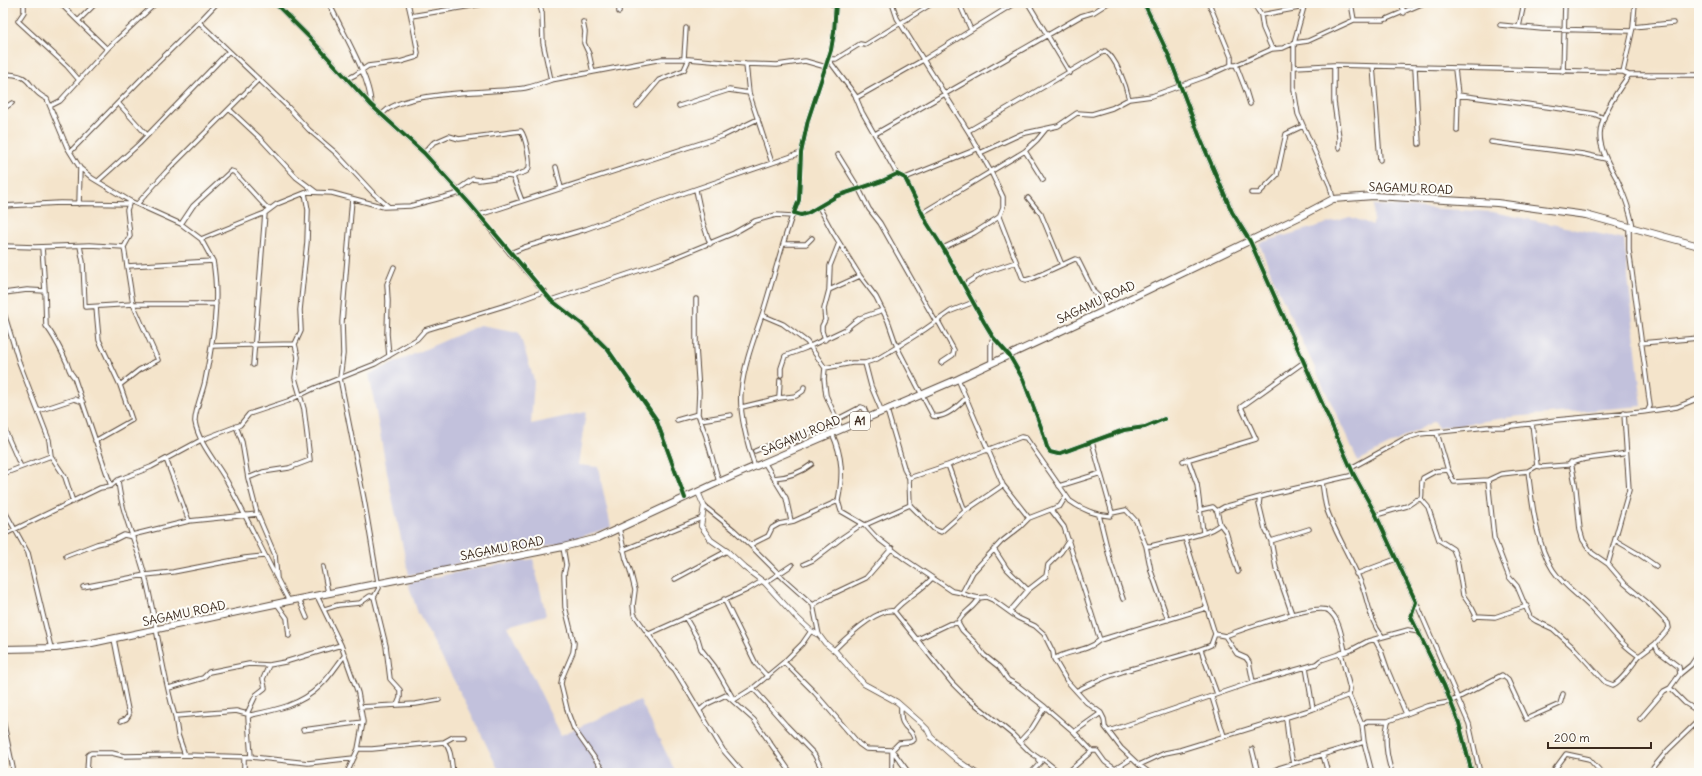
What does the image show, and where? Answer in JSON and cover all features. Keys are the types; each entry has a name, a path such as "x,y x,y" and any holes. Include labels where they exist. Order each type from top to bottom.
{"highway":[{"name":"SAGAMU ROAD","path":"3,649 51,648 114,639 289,601 563,547 598,538 764,462 958,379 1250,241 1333,199 1374,196 1497,203 1586,215 1699,246"}],"street":[{"path":"24,3 24,12 18,21 67,66 79,80"},
{"path":"60,3 107,49"},
{"path":"78,21 96,3"},
{"path":"50,106 60,101 107,49 156,3"},
{"path":"70,152 217,3"},
{"path":"275,3 309,37 371,106 424,153 479,215 510,253 545,291 551,300 582,324 608,350 656,419 685,498"},
{"path":"328,3 362,70 371,97 371,106"},
{"path":"347,79 355,76 362,70 372,65 378,66 417,57 418,53 408,3"},
{"path":"452,3 453,10"},
{"path":"411,16 489,3"},
{"path":"539,3 542,13 542,43 551,80"},
{"path":"619,12 620,3"},
{"path":"756,466 750,454 740,393 746,363 762,315 782,244 799,200 801,153 808,120 826,67 834,32 836,5 830,3"},
{"path":"892,3 895,14 900,23 968,132 991,172 1003,197 1003,207 999,217 974,233 943,248"},
{"path":"828,59 836,59 860,44 865,45 933,3"},
{"path":"960,3 971,30"},
{"path":"856,98 923,60 1014,3"},
{"path":"1028,3 1070,73"},
{"path":"875,134 1081,16 1094,12 1108,3"},
{"path":"1144,3 1170,56 1201,140 1229,206 1250,241 1351,468 1376,515 1470,724 1480,773"},
{"path":"1209,3 1231,57 1231,65"},
{"path":"1254,3 1261,15 1263,28 1272,49"},
{"path":"1351,3 1354,20"},
{"path":"1401,3 1404,13"},
{"path":"980,154 1021,134 1058,126 1077,113 1092,114 1112,108 1129,99 1148,97 1181,86 1231,65 1236,65 1272,49 1283,48 1294,43 1308,41 1354,20 1384,20 1404,13 1424,3"},
{"path":"1519,27 1524,3"},
{"path":"1563,72 1565,3"},
{"path":"1623,72 1632,29 1635,3"},
{"path":"1261,15 1304,5 1294,43 1294,90 1298,114 1330,186 1333,199"},
{"path":"199,22 288,107 309,130 336,153 373,193 388,206"},
{"path":"583,22 585,32 584,43 589,54 593,72"},
{"path":"1500,25 1519,27 1632,29 1672,23"},
{"path":"684,58 686,28"},
{"path":"98,181 147,135 229,51"},
{"path":"968,132 1070,73 1101,52 1106,52 1120,73 1129,99"},
{"path":"382,115 384,111 407,101 483,90 524,88 551,80 662,59 684,58 746,64 777,65 805,61 826,67"},
{"path":"637,106 659,80 684,70 689,59"},
{"path":"828,59 836,67 856,98 898,174 905,178 922,213 993,337 1009,355 1023,379 1050,452 1058,454 1124,430 1145,427 1164,419"},
{"path":"746,64 749,93 772,163"},
{"path":"1236,65 1250,104"},
{"path":"1295,66 1334,65 1563,72 1623,72 1629,75 1699,75"},
{"path":"1334,65 1334,102 1339,137 1338,148"},
{"path":"1373,66 1380,160"},
{"path":"1415,68 1419,144"},
{"path":"1455,69 1458,95 1457,131"},
{"path":"3,74 18,75 25,78 31,83 38,95 47,99 70,152 80,168 126,198 130,203"},
{"path":"1629,75 1617,92 1604,118 1600,136 1606,159 1618,182 1632,218 1629,250 1650,406 1648,410"},
{"path":"138,203 166,172 259,79"},
{"path":"679,106 729,90 749,93"},
{"path":"1458,95 1563,109 1594,114 1604,118"},
{"path":"3,109 12,103"},
{"path":"118,103 147,135"},
{"path":"229,109 260,138 296,177 316,192"},
{"path":"479,215 723,136 758,119"},
{"path":"1251,193 1259,193 1277,175 1286,134 1303,126"},
{"path":"922,213 1025,151 1038,140 1046,129"},
{"path":"201,239 266,213 270,208 277,204 305,193 332,193 384,207 410,206 458,192 473,179 479,180 508,176 513,177 514,175 527,171 529,168 529,156 522,131 459,140 449,136 433,143 424,153"},
{"path":"1492,142 1583,154 1606,159"},
{"path":"905,178 977,149"},
{"path":"1025,151 1043,180"},
{"path":"510,253 525,247 586,229 801,153"},
{"path":"838,155 860,189 869,209 880,223 954,350 953,356 941,363"},
{"path":"556,167 561,188"},
{"path":"79,204 80,168"},
{"path":"181,224 193,206 231,171 234,172 268,209 270,208"},
{"path":"551,300 615,280 710,244 734,233 754,221 776,215 801,215 819,208 837,196 860,189 898,174"},
{"path":"513,177 522,202"},
{"path":"696,190 703,223 710,244"},
{"path":"248,478 263,472 289,468 310,460 301,395 295,378 298,357 295,344 301,331 300,310 307,242 308,210 305,193"},
{"path":"1028,198 1044,219 1062,265"},
{"path":"352,199 342,322 343,354 340,378 364,499 377,584 379,588 374,597 386,646 390,679 400,690 400,698 397,705"},
{"path":"3,206 60,203 138,203 155,213 181,224 201,239 213,261 216,278 216,304 212,346 205,383 195,420 201,440 229,484 264,556 289,601"},
{"path":"120,385 139,370 158,360 133,304 124,247 130,236 127,210 130,203"},
{"path":"819,208 860,276 876,297 911,376 923,394 935,417 955,409 966,398"},
{"path":"253,365 266,213"},
{"path":"999,217 1023,279 1026,280 1075,259 1078,260 1094,292 1103,301 1106,310"},
{"path":"782,244 806,244 812,238"},
{"path":"825,340 822,332 822,326 825,320 824,309 829,290 830,266 839,243"},
{"path":"3,246 42,247 110,245 124,247"},
{"path":"80,246 83,262 85,307 133,304 216,304"},
{"path":"42,247 46,326 53,334 67,362 70,372 74,377 95,441 106,467 111,486"},
{"path":"127,266 213,261"},
{"path":"964,285 983,273 1016,262"},
{"path":"389,356 386,334 388,300 387,284 394,267"},
{"path":"829,290 860,276"},
{"path":"45,291 27,290 4,293 4,313 19,362 49,440 51,456 65,476 73,502"},
{"path":"3,535 100,488 111,486 118,480 151,467 201,440 240,425 249,414 288,401 376,364 417,339 425,330 510,304 545,291"},
{"path":"696,299 696,348 699,392 698,414 719,482"},
{"path":"825,368 852,363 865,363 877,359 951,311 974,302"},
{"path":"95,441 132,420 120,385 98,340 96,307"},
{"path":"781,375 785,356 846,330 860,318 883,310"},
{"path":"762,315 783,324 804,339 825,368 825,388 828,403 841,429"},
{"path":"991,363 990,345 993,337"},
{"path":"1641,343 1699,338"},
{"path":"813,352 816,343"},
{"path":"212,346 295,344"},
{"path":"1183,460 1256,439 1241,407 1304,362"},
{"path":"865,363 871,386 884,411 909,478 910,505 934,529 941,532 965,511 1003,485"},
{"path":"958,379 1003,485 1030,518"},
{"path":"779,398 780,380"},
{"path":"742,407 779,398 796,396 803,390 804,387"},
{"path":"38,410 74,399 83,402"},
{"path":"1351,468 1404,439 1420,434 1677,407 1697,400"},
{"path":"836,420 861,407 864,408 868,418"},
{"path":"1608,564 1629,490 1624,413"},
{"path":"677,420 698,414"},
{"path":"700,420 731,415"},
{"path":"1532,423 1536,466"},
{"path":"3,426 4,432 21,467"},
{"path":"236,426 242,442 248,478 258,514 275,555 277,579"},
{"path":"791,451 791,446 794,441 798,441 815,430"},
{"path":"832,433 837,444 841,461 842,480 838,501 841,511 863,525 876,537 952,591 962,592 969,596 979,598 986,597 993,600 1022,620 1036,626 1044,634 1054,659 1076,691 1100,713 1104,719 1105,727 1115,741 1149,773"},
{"path":"1437,433 1448,470 1454,482 1488,480 1502,474 1528,471 1536,466 1542,467 1568,464 1571,462 1598,457 1614,457 1626,454"},
{"path":"755,451 792,436 794,441"},
{"path":"909,478 989,450 1021,437 1026,438 1066,496 1078,506 1099,515 1110,516 1112,513 1126,510 1133,516 1146,546 1151,571 1168,620"},
{"path":"1092,442 1112,513"},
{"path":"3,474 51,456"},
{"path":"166,459 189,521"},
{"path":"1188,459 1197,484 1203,532"},
{"path":"764,462 786,498 791,521"},
{"path":"1488,480 1494,538 1509,577 1517,586 1527,606 1530,617 1553,629 1608,683 1613,685 1617,683 1629,670 1639,656 1655,644 1669,628 1668,623 1648,603 1625,584 1608,564 1592,553 1583,540 1580,530 1576,489 1571,462"},
{"path":"774,478 797,474 812,464"},
{"path":"948,465 965,511"},
{"path":"1421,499 1421,483 1423,478 1436,471 1448,470"},
{"path":"1528,471 1536,521 1545,557 1553,570 1566,585 1592,609 1627,648 1639,656"},
{"path":"1059,486 1102,474"},
{"path":"1217,511 1260,497 1354,474"},
{"path":"118,480 119,490 132,536 145,575 158,629 178,735 185,755"},
{"path":"1322,483 1327,510 1363,589 1371,619 1382,636"},
{"path":"698,492 704,506 734,530 813,605 819,635"},
{"path":"962,592 974,572 994,549 1030,518 1060,506 1066,496"},
{"path":"1260,497 1263,523 1267,536 1271,541 1276,568 1292,614"},
{"path":"1376,515 1407,506 1416,500 1421,499"},
{"path":"1421,499 1428,507 1439,540 1453,549 1457,559 1463,595 1472,608 1475,617 1495,617 1527,606"},
{"path":"750,545 768,536 772,528 779,524 794,521 838,501"},
{"path":"804,564 813,560 843,537 863,525 910,505"},
{"path":"704,506 701,526 711,540 727,551 764,582 811,631 819,635 834,650 864,684 901,706 924,726 931,737 957,760 976,773"},
{"path":"1200,510 1213,507 1217,511 1220,524 1226,532 1238,572"},
{"path":"3,508 28,553 51,648"},
{"path":"1051,510 1064,527 1069,540 1100,640"},
{"path":"66,556 97,544 114,540 124,535 132,536 189,521 258,514"},
{"path":"1099,515 1111,564 1123,599"},
{"path":"623,550 702,518"},
{"path":"1146,546 1185,538 1217,527 1220,524"},
{"path":"619,528 623,550 635,590 633,611 700,710 707,725 724,750 743,773"},
{"path":"1271,541 1309,529"},
{"path":"1076,691 1099,679 1201,650 1211,645 1216,634 1206,608 1185,538"},
{"path":"1010,611 1028,590 1046,576 1048,565 1061,552 1069,540"},
{"path":"1615,540 1656,566"},
{"path":"563,547 566,565 564,574 565,607 574,643 573,652 561,684 568,713 574,729 605,773"},
{"path":"813,605 826,597 866,578 892,548"},
{"path":"994,549 1007,569 1028,590"},
{"path":"675,579 727,551"},
{"path":"83,588 145,575 173,572 245,558 264,556"},
{"path":"1356,574 1396,559"},
{"path":"649,634 764,582 792,565"},
{"path":"323,567 328,594"},
{"path":"894,612 900,603 926,585 932,578"},
{"path":"317,596 325,609 345,654 358,693 363,722 358,749 348,773"},
{"path":"325,609 338,605 360,603 370,596 374,597"},
{"path":"958,623 960,618 974,607 979,598"},
{"path":"299,599 307,618"},
{"path":"724,599 756,664 768,676"},
{"path":"1416,602 1411,617 1444,685 1459,723 1472,773"},
{"path":"277,604 287,618 289,636"},
{"path":"1054,659 1094,646 1100,640 1206,608"},
{"path":"1216,634 1225,636 1292,614 1323,608 1330,611 1335,618 1345,651"},
{"path":"894,612 943,673 964,695 1020,741 1030,752 1040,758 1038,760 1041,762 1040,764 1031,773"},
{"path":"834,650 858,627 883,613 894,612"},
{"path":"686,617 698,639 701,649 715,667 734,700"},
{"path":"916,640 949,624 958,623"},
{"path":"958,623 984,656 999,667 1008,680 1017,685 1045,707 1074,732 1092,751 1097,751 1105,762 1120,773"},
{"path":"1109,731 1253,682 1306,668 1321,660 1351,650 1368,641 1375,640 1382,636 1408,630 1419,632"},
{"path":"734,700 753,688 784,662 811,631"},
{"path":"1225,636 1237,654 1246,658 1249,662 1253,682"},
{"path":"114,639 129,715 126,719 121,721"},
{"path":"1375,640 1381,651 1406,714"},
{"path":"1655,644 1658,652 1679,667 1680,674"},
{"path":"169,688 203,678 209,672 249,664 269,665 341,645"},
{"path":"1201,650 1217,694"},
{"path":"1341,653 1350,689 1349,695 1362,725 1364,742 1372,773"},
{"path":"1640,719 1664,691 1670,688 1680,674 1691,665 1699,653"},
{"path":"175,716 236,711 249,715 278,710 309,696 322,685 345,654"},
{"path":"784,662 815,693 852,737 864,748 870,750 892,750 899,743 914,740 913,733 904,726 902,722 901,706"},
{"path":"251,757 252,752 248,720 256,695 265,688 264,679 269,665"},
{"path":"1306,668 1313,709"},
{"path":"1362,725 1367,721 1388,721 1427,706 1450,702 1503,675 1508,680 1527,719 1560,704 1563,694"},
{"path":"753,688 814,754 824,773"},
{"path":"1670,688 1685,703 1699,712"},
{"path":"700,710 707,704 726,695 734,700 754,720 791,773"},
{"path":"1139,765 1165,753 1180,750 1286,718 1349,695"},
{"path":"1212,696 1224,736"},
{"path":"360,707 416,704 439,700"},
{"path":"1020,741 1032,728 1045,707"},
{"path":"1074,732 1100,713"},
{"path":"1286,718 1289,744 1294,764"},
{"path":"3,720 14,773"},
{"path":"1640,773 1648,773 1668,750 1699,720"},
{"path":"1388,721 1386,747 1392,773"},
{"path":"303,730 363,722"},
{"path":"358,749 444,742 453,737 465,737"},
{"path":"444,742 450,752 453,773"},
{"path":"1268,773 1364,742"},
{"path":"1252,749 1258,773"},
{"path":"892,750 892,773"},
{"path":"892,750 908,773"},
{"path":"1067,773 1092,751"},
{"path":"87,773 88,755 91,753 112,753 124,756 185,755 244,758 251,757 308,763 354,758"},
{"path":"1323,754 1328,773"},
{"path":"1552,773 1566,754 1588,759 1602,773"},
{"path":"244,758 244,773"},
{"path":"1115,769 1132,758"},
{"path":"1038,760 1043,759 1060,773"}],"shaded area":[{"path":"1374,205 1493,212 1624,239 1642,406 1511,417 1438,428 1435,421 1358,461 1272,276 1259,243 1350,217 1373,225"},
{"path":"480,325 519,332 534,380 531,424 586,412 578,465 598,467 611,527 565,542 409,575 390,488 369,374"},
{"path":"533,559 546,615 508,626 561,735 640,700 676,773 500,773 467,705 418,613 408,583 463,571"}],"cycle path":[{"path":"275,3 309,37 371,105 424,153 470,204 551,300 582,324 608,350 656,419 685,498"},
{"path":"836,3 831,50 808,120 801,153 799,200 794,213 801,215 808,213 837,196 882,181 897,174 905,178 927,223 943,248 984,322 993,337 1009,355 1023,379 1050,452 1058,454 1124,430 1145,427 1164,419"},
{"path":"1144,3 1169,56 1201,140 1232,212 1250,241 1354,475 1376,515 1416,602 1411,617 1444,685 1459,723 1472,773"}]}
